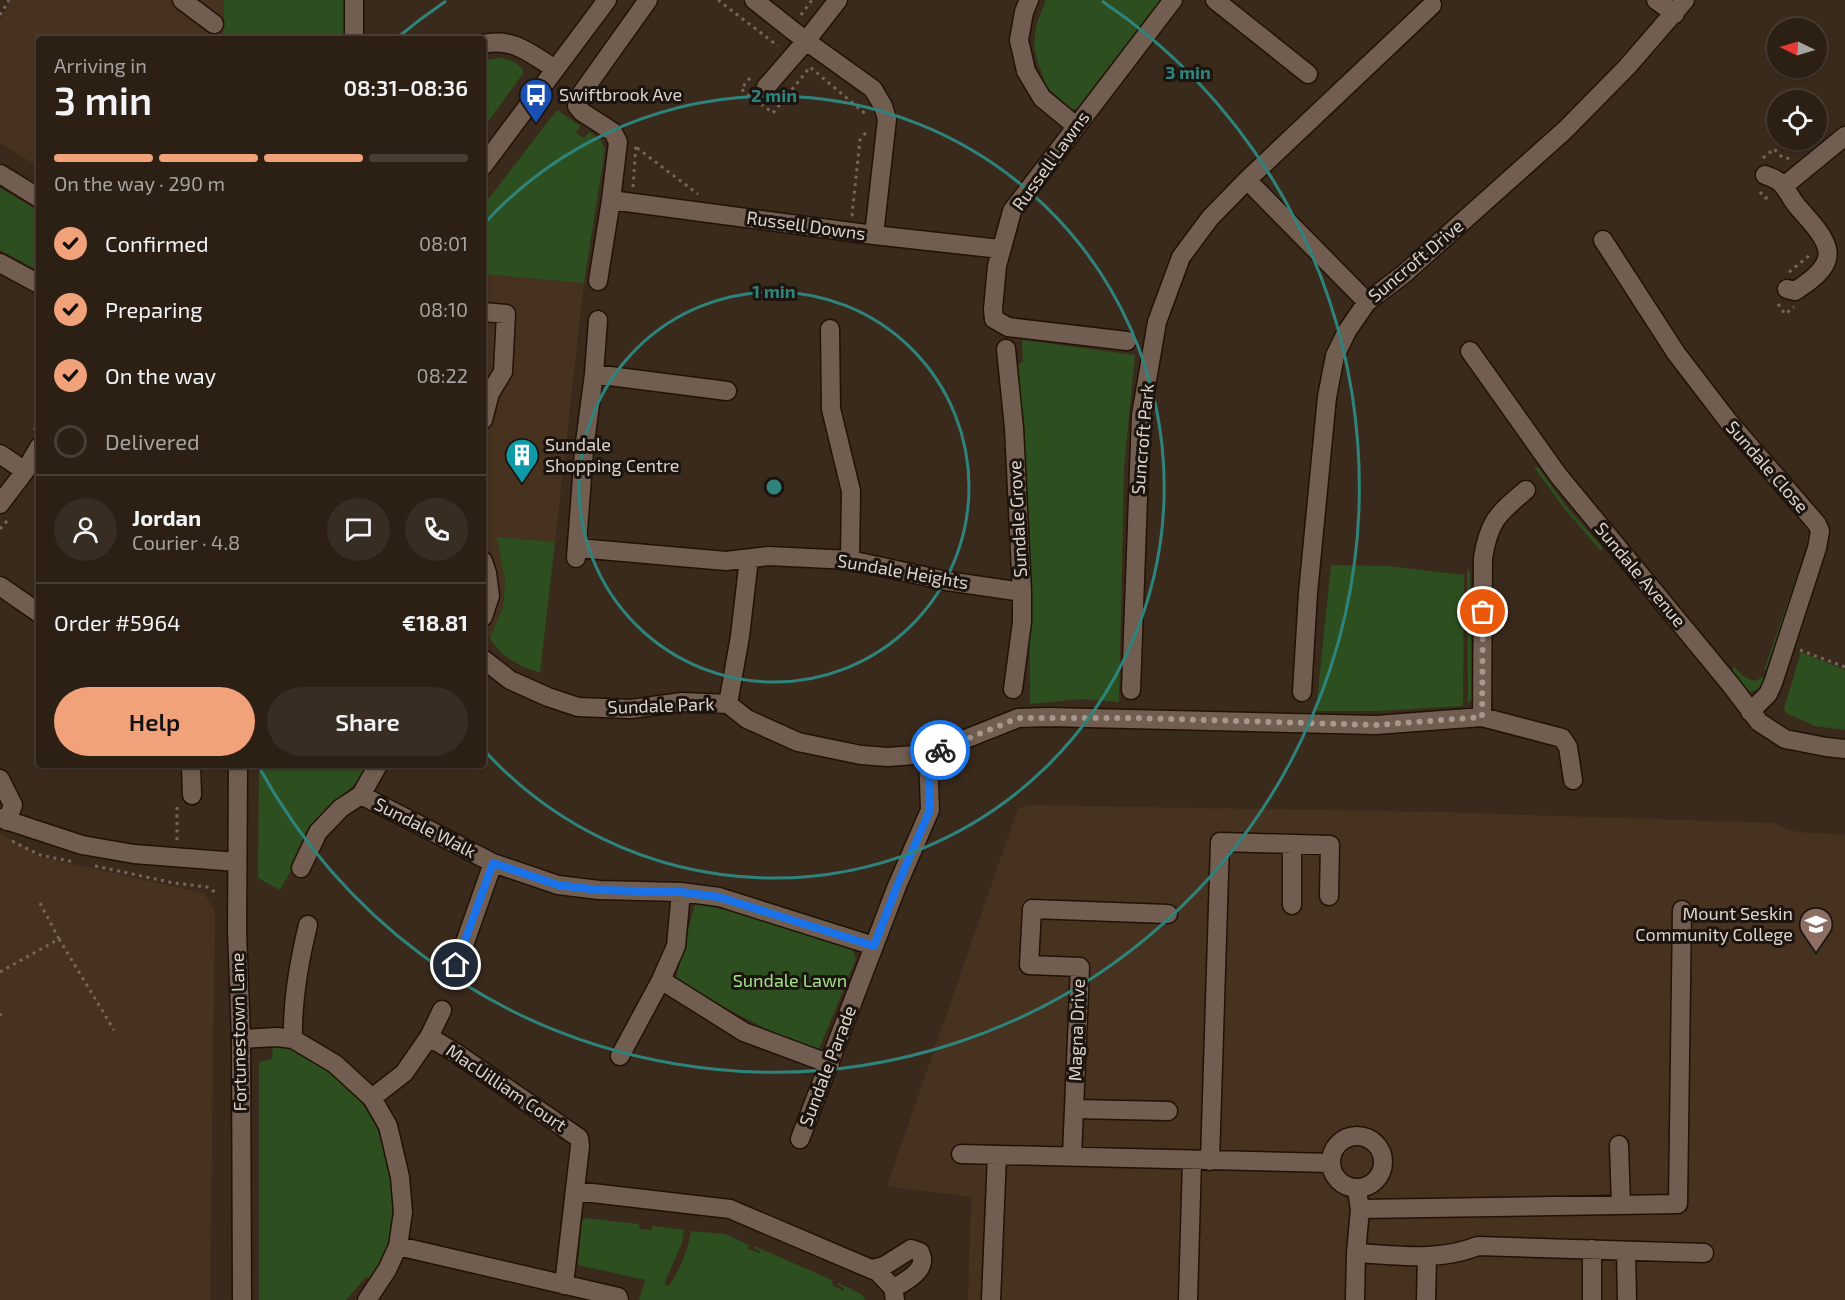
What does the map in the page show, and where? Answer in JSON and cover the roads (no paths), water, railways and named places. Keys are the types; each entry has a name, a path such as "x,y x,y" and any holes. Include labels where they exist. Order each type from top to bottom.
{"street":[{"path":"182,0 214,24"},
{"path":"354,0 354,36"},
{"path":"486,162 607,0"},
{"path":"598,281 618,142 613,132 582,112 577,106 579,97 648,0"},
{"path":"754,0 873,89 884,105 887,119 874,235"},
{"path":"766,87 838,0"},
{"path":"1029,0 1024,12 1019,40 1026,71 1042,98 1076,126"},
{"name":"Russell Lawns","path":"1127,341 1008,327 994,319 996,277 1000,249 1012,210 1173,0"},
{"path":"1215,0 1308,74"},
{"name":"Suncroft Drive","path":"1302,692 1308,593 1327,397 1335,357 1347,331 1366,302 1404,274 1565,130 1627,67 1680,7 1656,0"},
{"name":"Suncroft Park","path":"1131,690 1141,415 1157,322 1181,257 1210,218 1247,180 1432,6"},
{"path":"486,43 496,41 516,45 555,69"},
{"path":"1784,186 1845,136"},
{"path":"0,174 36,196"},
{"path":"1765,175 1778,179 1784,186 1794,202 1828,240 1832,255 1829,267 1808,283 1795,291 1787,289"},
{"path":"1247,180 1366,302"},
{"name":"Russell Downs","path":"611,200 874,235 1000,249"},
{"name":"Sundale Close","path":"1603,240 1676,353 1728,421 1820,531 1817,548 1773,683 1768,694 1750,712"},
{"path":"0,263 36,282"},
{"path":"486,312 506,314 503,372 490,393 486,408"},
{"path":"598,320 594,374 727,391"},
{"path":"830,329 831,409 850,491 850,560"},
{"name":"Sundale Grove","path":"1006,350 1014,428 1022,592 1022,622 1013,689"},
{"name":"Sundale Avenue","path":"1470,351 1558,475 1759,722 1783,738 1845,749"},
{"name":"Sundale Heights","path":"594,374 584,450 577,553 726,561 769,556 850,560 947,581 1022,592"},
{"path":"0,504 25,471 35,442"},
{"path":"0,454 25,471"},
{"path":"1482,717 1485,543 1489,530 1499,513 1526,490"},
{"path":"728,704 740,636 749,559"},
{"path":"486,570 490,596 486,608"},
{"path":"0,586 36,611"},
{"name":"Sundale Park","path":"486,660 510,680 578,707 631,709 681,702 728,704 747,719 798,742 861,755 888,757 928,754 1018,718 1135,718 1376,725 1482,717 1562,738 1568,747 1573,780"},
{"name":"Sundale Parade","path":"800,1139 897,886 930,810 928,754"},
{"path":"191,768 192,795"},
{"name":"Fortunestown Lane","path":"238,768 237,931 241,1039 242,1300"},
{"path":"302,868 318,832 341,808 361,795 376,768"},
{"path":"0,779 13,805 4,820 82,845 124,852 237,862"},
{"name":"Sundale Walk","path":"361,795 493,863 558,885 599,890 681,892 719,897 874,946"},
{"path":"1188,1300 1201,1160 1220,842 1330,845 1329,896"},
{"path":"1292,844 1292,905"},
{"path":"456,965 493,863"},
{"path":"620,1056 661,980 676,946 681,892"},
{"name":"Magna Drive","path":"1072,1156 1080,967 1029,964 1032,909 1168,914"},
{"path":"1360,1209 1678,1204 1682,910"},
{"path":"293,1040 299,965 308,925"},
{"path":"661,980 744,1032 830,1064"},
{"name":"MacUilliam Court","path":"372,1098 404,1073 429,1037 442,1010"},
{"path":"241,1039 277,1037 293,1040 335,1064 372,1098 388,1126 400,1177 403,1212 398,1246 387,1270 367,1300"},
{"name":"MacUilliam Court","path":"429,1037 456,1053 579,1138 580,1146 564,1285"},
{"path":"1074,1109 1168,1111"},
{"path":"1351,1136 1368,1138 1376,1143 1383,1159 1379,1176 1373,1183 1356,1188 1348,1187 1336,1178 1331,1163 1336,1146 1351,1136"},
{"path":"1619,1145 1621,1205"},
{"path":"961,1154 1331,1163"},
{"path":"991,1300 997,1155"},
{"path":"1355,1300 1360,1209 1356,1188"},
{"path":"575,1191 730,1209 873,1269 886,1279 894,1294 920,1267 923,1260 920,1252 911,1249 884,1266 873,1269"},
{"path":"398,1246 619,1299"},
{"path":"1356,1253 1427,1257 1465,1251 1478,1246 1704,1253"},
{"path":"1592,1250 1592,1300"},
{"path":"1626,1251 1627,1300"},
{"path":"1426,1300 1427,1257"}],"place":[{"name":"Swiftbrook Ave","path":"536,124"},
{"name":"Sundale Shopping Centre","path":"522,484"},
{"name":"Mount Seskin Community College","path":"1816,953"}],"park label":[{"name":"Sundale Lawn","path":"790,981"}]}
